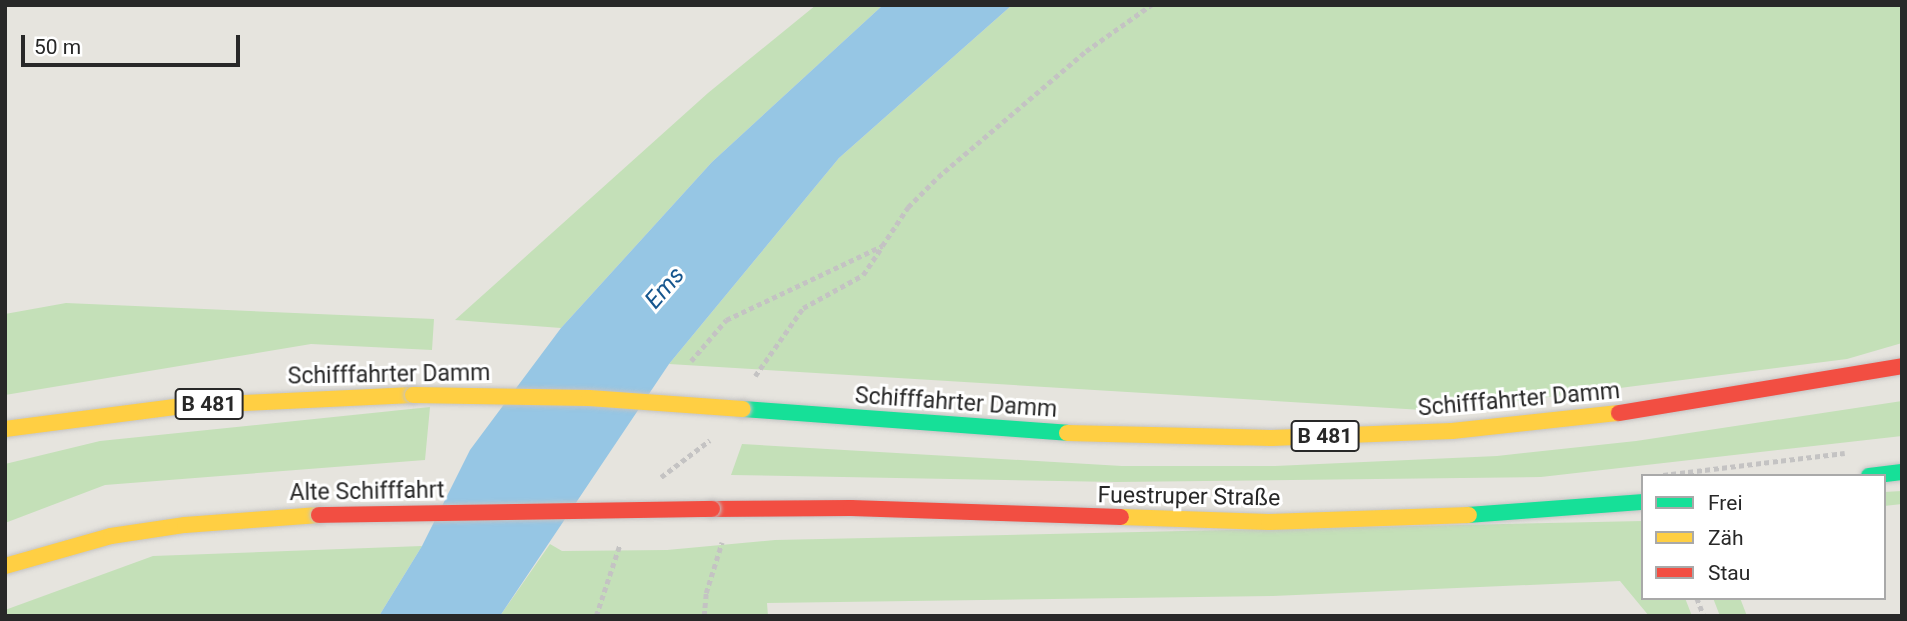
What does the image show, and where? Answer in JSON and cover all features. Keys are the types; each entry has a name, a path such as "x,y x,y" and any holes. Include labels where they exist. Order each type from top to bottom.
{"main road":[{"name":"Schifffahrter Damm","path":"5,429 181,406 413,395 589,398 1118,437 1285,438 1452,431 1629,412 1902,366"},
{"name":"Fuestruper Straße","path":"735,509 851,508 1269,522 1436,518 1641,502"},
{"name":"Alte Schifffahrt","path":"5,566 111,536 185,525 319,515 735,509"}],"path":[{"path":"691,361 726,320 882,246 908,207 938,177 1077,58 1151,5"},
{"path":"1669,474 1854,453"},
{"path":"704,616 706,593 724,537"}],"green space":[{"path":"816,5 883,5 712,162 561,328 455,320 708,93"},
{"path":"1012,5 1902,5 1902,343 1847,359 1439,411 669,364 839,158"},
{"path":"66,303 434,319 432,350 311,344 5,395 5,314"},
{"path":"1902,401 1902,436 1541,477 1116,482 731,475 742,444 1122,466 1275,466 1497,456 1636,441"},
{"path":"430,407 425,460 105,485 5,523 5,464 100,441"},
{"path":"1902,491 1902,504 1886,506 1886,492"},
{"path":"1641,521 1641,600 1686,600 1692,616 1649,616 1620,581 1273,596 767,603 768,616 500,616 550,544 562,551 667,550 775,540"},
{"path":"422,546 379,616 5,616 5,610 153,556"},
{"path":"1714,600 1741,600 1747,616 1720,616"}],"water":[{"name":"Ems","path":"883,5 1012,5 839,158 669,364 500,616 379,616 422,546 470,450 561,328 712,162"}],"traffic: fast":[{"path":"743,409 1067,433"},
{"path":"1886,474 1902,472"},
{"path":"1469,515 1641,502"}],"traffic: slow":[{"path":"5,429 181,406 413,395"},
{"path":"413,395 589,398 743,409"},
{"path":"1067,433 1271,438 1452,431 1619,413"},
{"path":"5,566 111,536 185,525 319,515"},
{"path":"1121,517 1269,522 1469,515"}],"traffic: jam":[{"path":"1619,413 1902,366"},
{"path":"712,509 851,508 1121,517"},
{"path":"319,515 712,509"}]}
